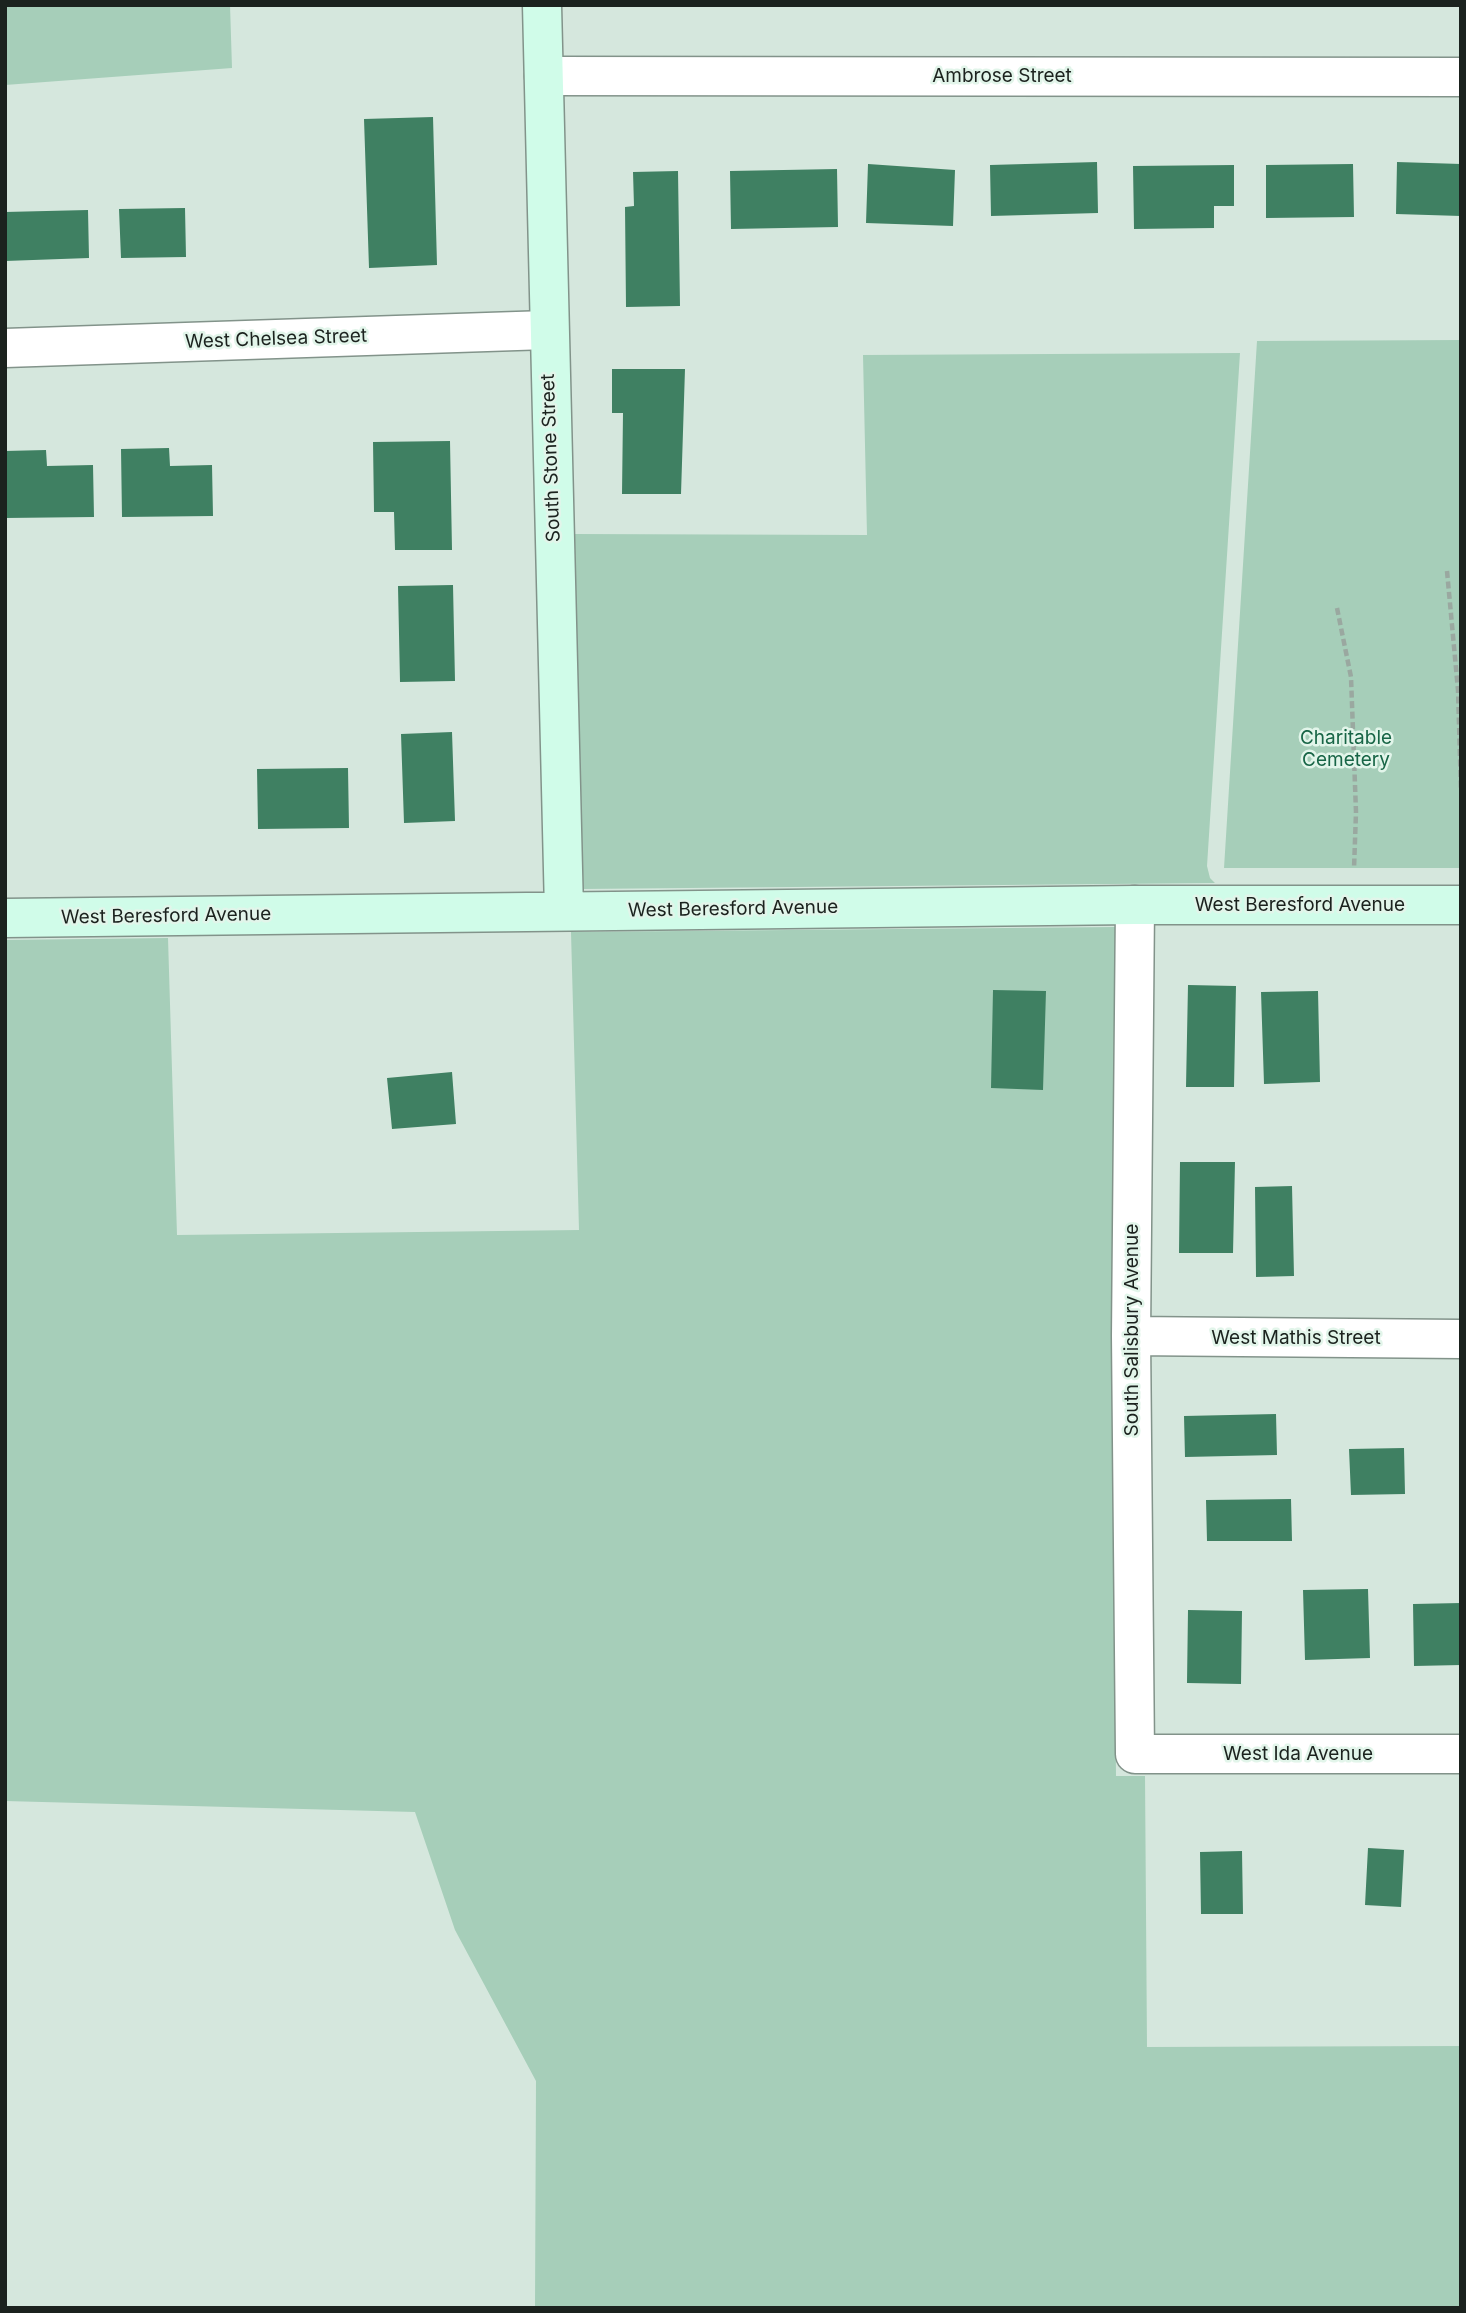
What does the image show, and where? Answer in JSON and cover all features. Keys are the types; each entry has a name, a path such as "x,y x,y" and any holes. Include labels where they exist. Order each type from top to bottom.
{"street":[{"name":"South Stone Street","path":"542,5 547,330 564,911"},
{"name":"Ambrose Street","path":"544,76 1461,77"},
{"name":"West Chelsea Street","path":"5,348 547,330"},
{"name":"West Beresford Avenue","path":"5,918 1135,905 1461,905"},
{"name":"South Salisbury Avenue","path":"1135,905 1131,1336 1135,1754"},
{"name":"West Mathis Street","path":"1131,1336 1461,1339"},
{"name":"West Ida Avenue","path":"1135,1754 1461,1754"}],"path":[{"path":"1447,571 1458,690 1461,791"},
{"path":"1338,608 1351,677 1356,812 1352,905"}],"green space":[{"path":"5,5 230,5 232,68 5,85"},
{"name":"Charitable Cemetery","path":"1461,340 1461,868 1224,868 1257,341"},
{"path":"1240,353 1207,866 1210,878 1215,883 582,889 572,534 867,535 863,355"},
{"path":"1116,927 1112,1358 1116,1776 1145,1776 1147,2047 1461,2046 1461,2308 535,2308 536,2081 455,1930 415,1812 5,1801 5,940 168,938 177,1235 579,1230 571,932"}],"building":[{"path":"433,117 437,265 369,268 364,119"},
{"path":"1097,162 1098,213 991,216 990,165"},
{"path":"1397,162 1461,164 1461,216 1396,214"},
{"path":"868,164 955,170 953,226 866,223"},
{"path":"1353,164 1354,217 1266,218 1266,165"},
{"path":"1234,165 1234,206 1214,206 1214,228 1134,229 1133,166"},
{"path":"837,169 838,227 731,229 730,171"},
{"path":"678,171 680,306 626,307 625,207 634,206 633,172"},
{"path":"185,208 186,257 121,258 119,209"},
{"path":"88,210 89,258 5,261 5,212"},
{"path":"612,369 685,369 681,494 622,494 623,413 612,413"},
{"path":"450,441 452,550 395,550 394,512 374,512 373,442"},
{"path":"169,448 170,466 212,465 213,516 122,517 121,449"},
{"path":"46,450 47,466 93,465 94,517 5,518 5,451"},
{"path":"453,585 455,681 400,682 398,586"},
{"path":"452,732 455,821 404,823 401,734"},
{"path":"348,768 349,828 258,829 257,769"},
{"path":"1188,985 1236,986 1234,1087 1186,1087"},
{"path":"993,990 1046,991 1043,1090 991,1088"},
{"path":"1318,991 1320,1082 1264,1084 1261,992"},
{"path":"452,1072 456,1124 392,1129 387,1078"},
{"path":"1180,1162 1235,1162 1233,1253 1179,1253"},
{"path":"1292,1186 1294,1276 1256,1277 1255,1187"},
{"path":"1276,1414 1277,1455 1185,1457 1184,1416"},
{"path":"1404,1448 1405,1494 1351,1495 1349,1449"},
{"path":"1291,1499 1292,1541 1207,1541 1206,1500"},
{"path":"1368,1589 1370,1658 1305,1660 1303,1590"},
{"path":"1461,1603 1461,1665 1414,1666 1413,1604"},
{"path":"1188,1610 1242,1611 1241,1684 1187,1683"},
{"path":"1368,1848 1404,1850 1401,1907 1365,1905"},
{"path":"1242,1851 1243,1914 1201,1914 1200,1852"}]}
